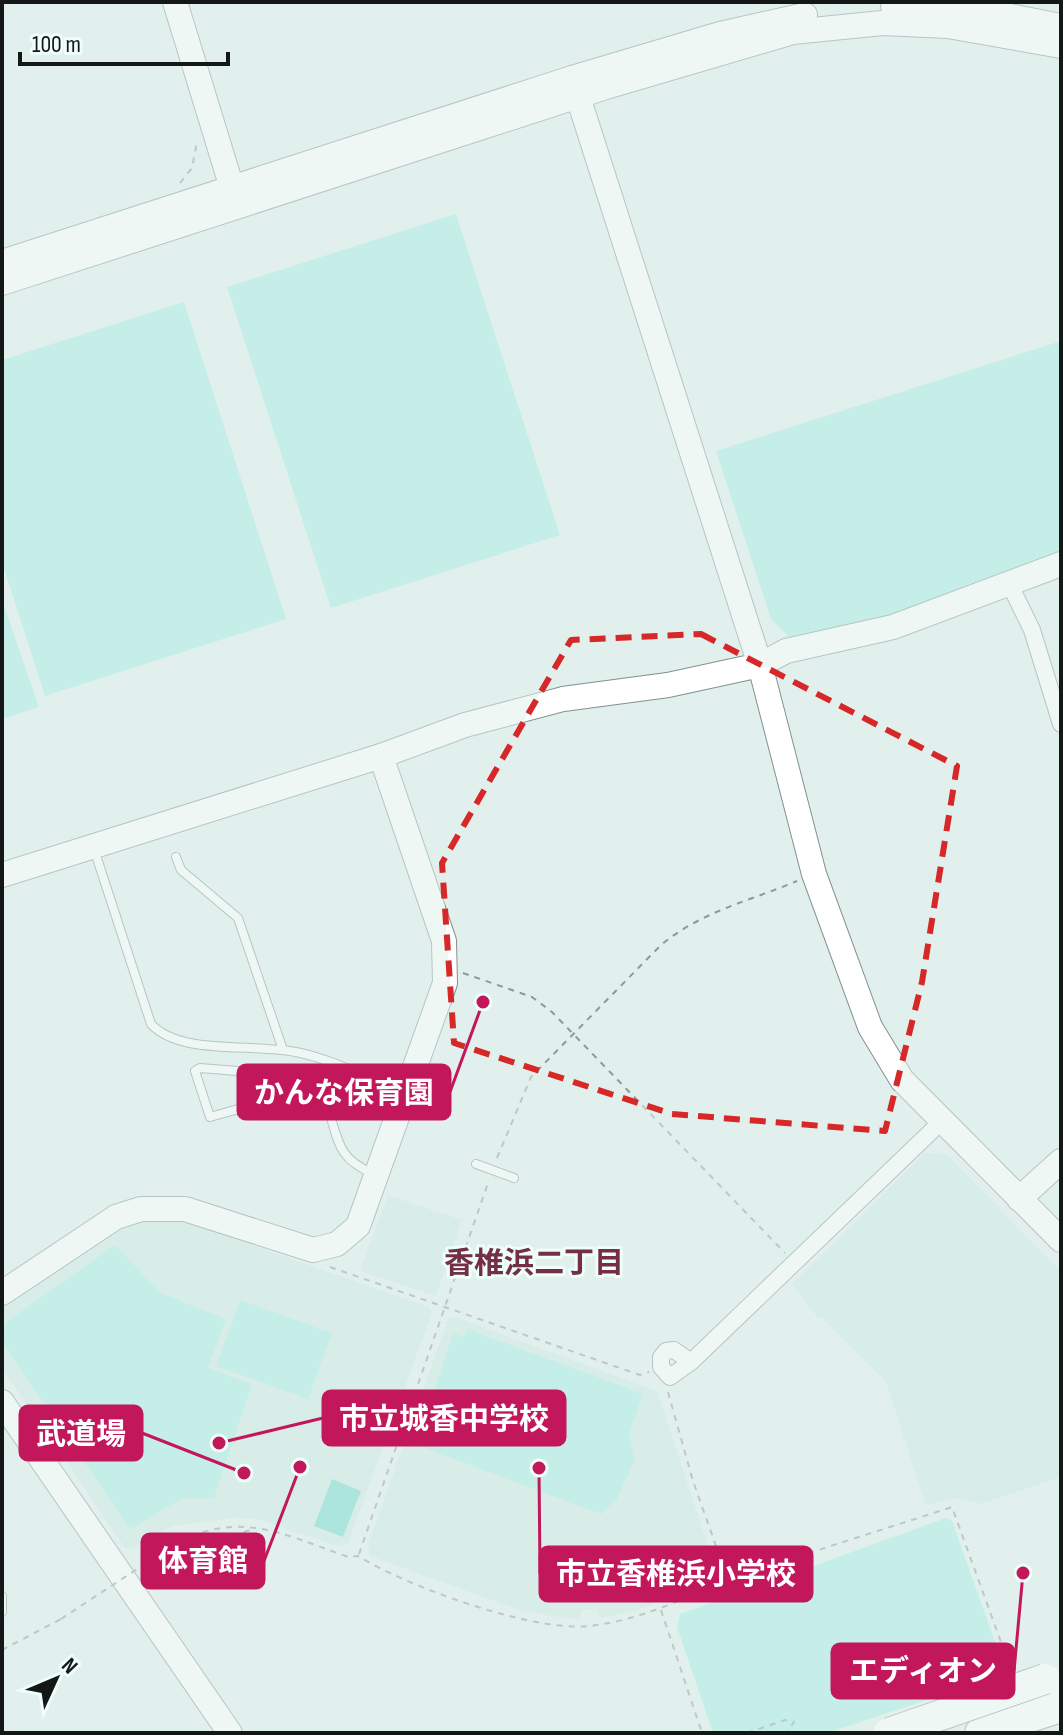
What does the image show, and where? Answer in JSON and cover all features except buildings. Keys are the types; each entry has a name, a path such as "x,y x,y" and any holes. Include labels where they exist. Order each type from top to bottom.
{"highway":[{"path":"889,1733 1057,1683"},
{"path":"922,1733 1057,1683"},
{"path":"980,1733 1061,1709"},
{"path":"1043,1733 1061,1727"}],"street":[{"path":"175,2 235,198"},
{"path":"2,283 235,198 574,87 720,34 789,17 883,7 947,9 1061,26"},
{"path":"574,87 793,32 837,26 948,26 1061,46"},
{"path":"574,87 760,665 814,874 870,1027 902,1080 1061,1240"},
{"path":"2,262 235,198"},
{"path":"2,875 381,756 465,725 563,699 668,685 760,665 786,651 893,627 1061,564"},
{"path":"1009,583 1032,630 1061,724"},
{"path":"2,1293 116,1217 151,1208 195,1211 304,1249 328,1248 350,1234 363,1215 445,983 444,941 381,756"},
{"path":"691,1362 674,1350 666,1351 661,1357 665,1372 691,1362 941,1122"},
{"path":"1019,1199 1061,1161"},
{"path":"2,1402 230,1733"},
{"path":"932,1733 1023,1703 1057,1683"},
{"path":"995,1733 1061,1709"}],"lane":[{"path":"93,846 151,1024 163,1037 185,1043 283,1050 328,1061 379,1081"},
{"path":"176,857 181,870 238,918 283,1050"},
{"path":"377,1175 355,1166 343,1155 328,1108 288,1095 210,1117 195,1071 200,1068 298,1076 401,1109"},
{"path":"476,1164 514,1178"},
{"path":"2,1596 2,1612"}],"path":[{"path":"176,188 192,168 197,142"},
{"path":"358,1556 493,1171 531,1077 571,1033 684,926 814,874"},
{"path":"444,968 532,997 552,1012 794,1262"},
{"path":"304,1249 312,1260 640,1375 665,1372 667,1397 728,1581"},
{"path":"2,1650 61,1619 201,1530 232,1525 348,1557 358,1556 383,1572 544,1624 587,1626 661,1609 728,1581 952,1507 1023,1703"},
{"path":"134,1593 202,1546 254,1529"},
{"path":"661,1609 702,1733"},
{"path":"747,1733 785,1720 794,1722 786,1733"}],"highlighted area":[{"path":"701,634 957,766 922,982 885,1131 672,1114 454,1043 442,863 571,640"}],"shaded area":[{"path":"456,214 560,535 331,608 227,287"},
{"path":"184,302 286,619 45,696 2,562 2,360"},
{"path":"1061,341 1061,551 889,616 793,641 771,619 716,451"},
{"path":"2,600 39,707 2,719"},
{"path":"925,1153 946,1154 1061,1271 1061,1477 981,1504 952,1498 926,1506 886,1382 822,1317 819,1319 791,1284"},
{"path":"388,1195 462,1220 436,1296 360,1271"},
{"path":"149,1219 186,1222 429,1307 432,1313 348,1544 337,1546 257,1519 234,1518 172,1526 131,1549 125,1548 2,1368 2,1308 113,1233"},
{"path":"115,1245 161,1293 226,1319 208,1368 252,1384 214,1498 183,1498 130,1529 2,1342 6,1322"},
{"path":"240,1300 332,1333 308,1399 216,1366"},
{"path":"453,1316 657,1391 718,1576 716,1582 634,1611 601,1618 596,1609 582,1610 580,1618 564,1618 522,1611 370,1556 368,1545 448,1319"},
{"path":"467,1329 643,1394 629,1434 635,1459 616,1501 601,1514 417,1445 453,1333 464,1337"},
{"path":"332,1479 361,1491 343,1537 314,1526"},
{"path":"946,1518 952,1521 1005,1670 1002,1675 827,1733 713,1733 677,1627 680,1614"}],"place":[{"name":"かんな保育園","path":"483,1002"},
{"name":"市立城香中学校","path":"219,1443"},
{"name":"体育館","path":"300,1467"},
{"name":"市立香椎浜小学校","path":"539,1468"},
{"name":"武道場","path":"244,1473"},
{"name":"エディオン","path":"1023,1573"}],"district":[{"name":"香椎浜二丁目","path":"534,1264"}]}
